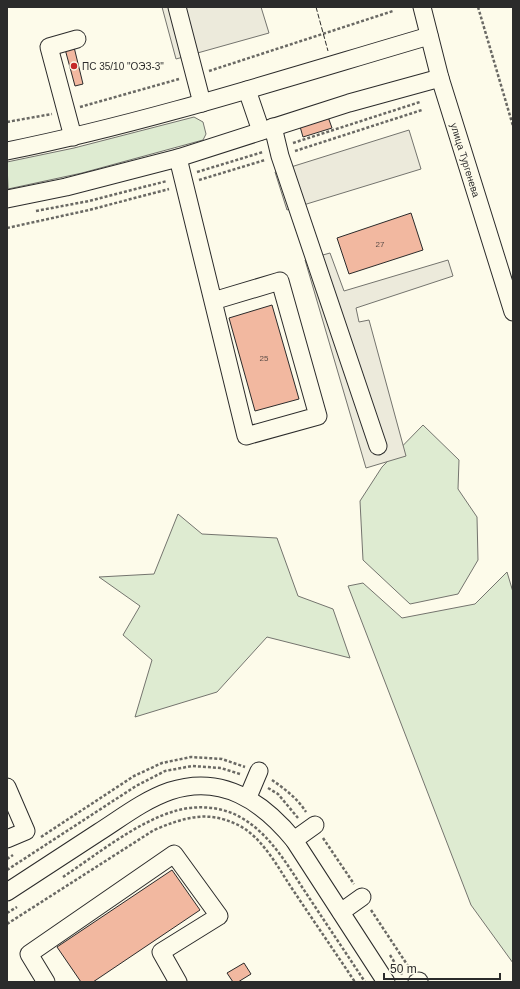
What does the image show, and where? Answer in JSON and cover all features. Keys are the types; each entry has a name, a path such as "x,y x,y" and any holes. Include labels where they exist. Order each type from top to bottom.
{"street":[{"path":"177,7 202,102"},
{"name":"улица Тургенева","path":"422,7 440,78 513,312"},
{"path":"7,151 73,138 247,90 429,36"},
{"path":"73,138 49,47 78,39"},
{"path":"7,199 66,187 178,158 267,129 440,78"},
{"path":"247,90 280,156 378,446"},
{"path":"178,158 246,436 318,416 280,281 213,301"},
{"path":"248,797 257,775"},
{"path":"7,787 26,831 7,839"},
{"path":"7,892 137,808 170,791 195,787 216,787 248,797 268,811 305,832 340,912 386,982"},
{"path":"46,982 29,954 174,854 219,916 161,952 178,982"},
{"path":"340,912 362,897"}],"path":[{"path":"478,7 513,126"},
{"path":"7,227 89,210 184,185 422,110"},
{"path":"39,838 134,776 162,763 191,757 222,759 283,788 297,801 305,832"},
{"path":"7,870 136,786 165,771 192,766 221,768 257,775 278,794 294,812 305,832 362,897 414,982"},
{"path":"7,859 20,851"},
{"path":"386,949 414,982"}],"green space":[{"path":"194,117 203,122 206,134 203,140 82,173 8,189 7,162 74,148"},
{"path":"423,425 459,460 458,489 477,517 478,560 458,594 410,604 363,560 360,501 382,467"},
{"path":"178,514 202,534 277,538 298,596 333,609 350,658 267,637 217,692 135,717 152,660 123,635 140,606 99,577 154,574"},
{"path":"507,572 513,592 513,963 471,905 348,586 363,583 402,618 475,604"}],"shaded area":[{"path":"162,7 261,7 269,33 176,59"},
{"path":"409,130 421,169 287,210 275,172"},
{"path":"330,253 344,291 448,260 453,276 356,308 359,322 369,320 406,456 366,468 305,260"}],"building":[{"name":"ПС 35/10 \"ОЭЗ-3\"","path":"74,47 83,84 75,86 65,49"},
{"path":"327,114 332,128 303,137 299,123"},
{"path":"411,213 423,250 349,274 337,238"},
{"path":"272,305 299,399 255,411 229,318"},
{"path":"172,870 200,910 93,982 81,982 57,947"},
{"path":"244,963 251,974 238,982 233,982 227,973"}],"fence":[{"path":"316,7 328,51"}],"place":[{"name":"ПС 35/10 \"ОЭЗ-3\"","path":"74,66"}]}
